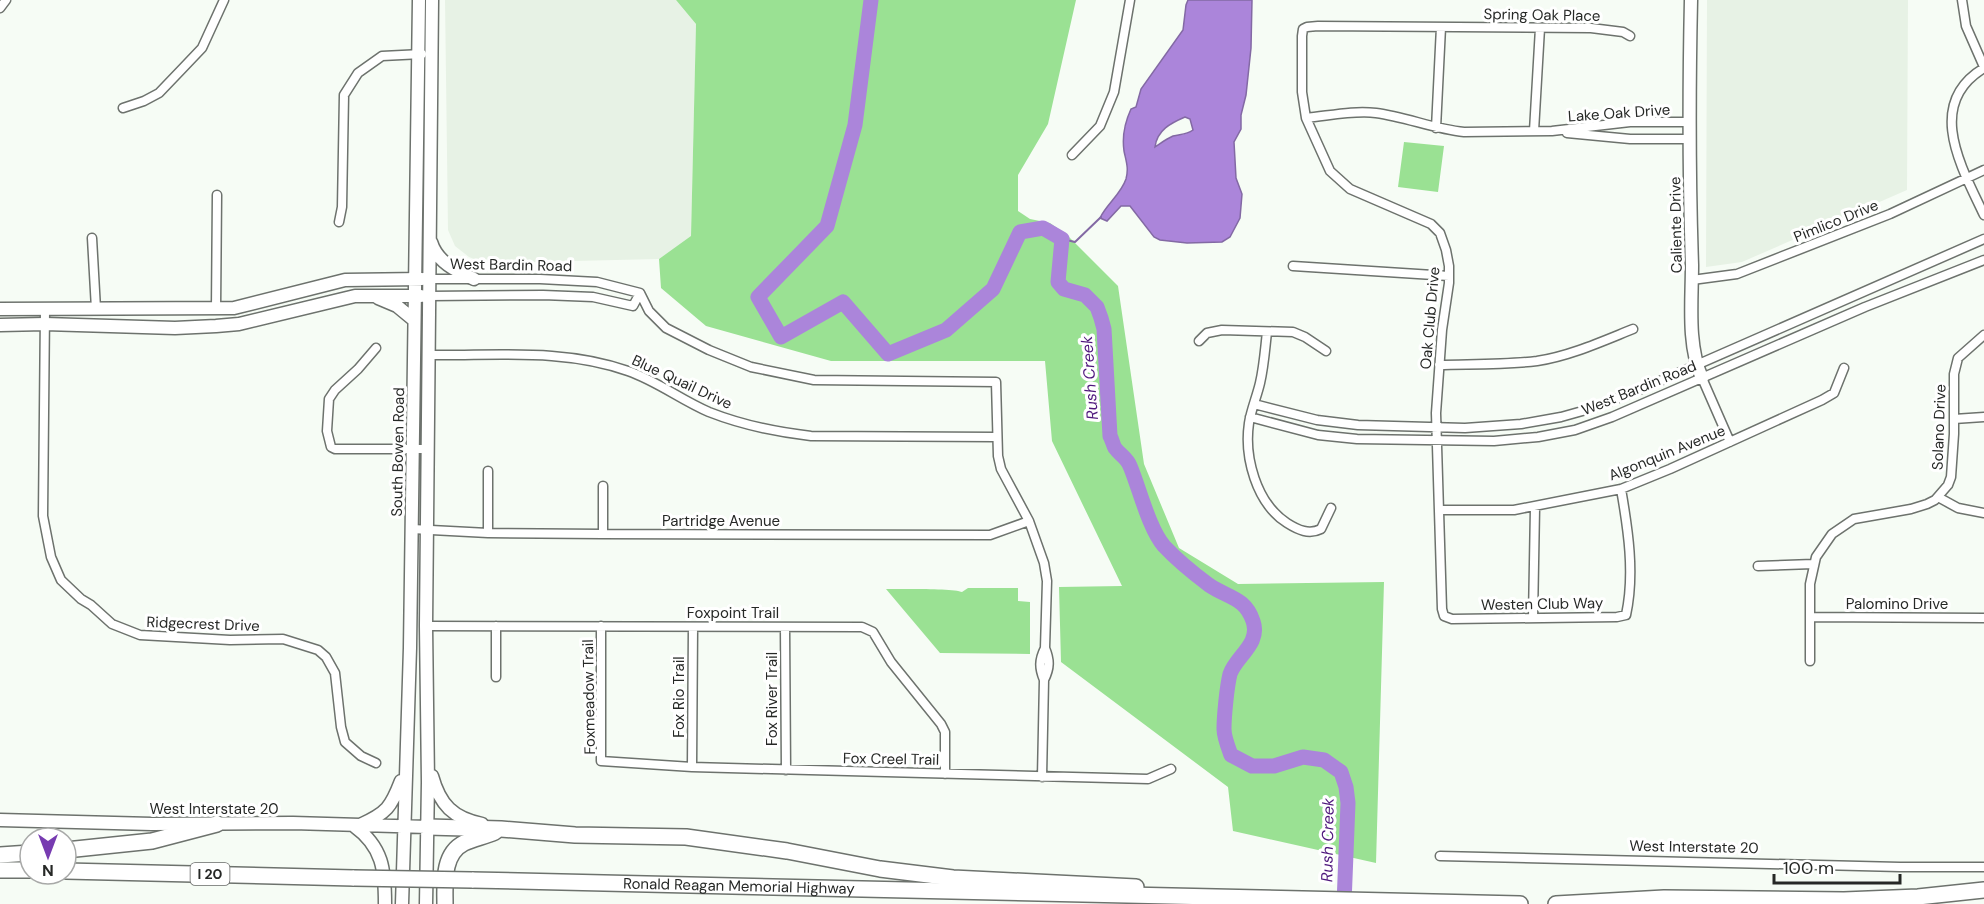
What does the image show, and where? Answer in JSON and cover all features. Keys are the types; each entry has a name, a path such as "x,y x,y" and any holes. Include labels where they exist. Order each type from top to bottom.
{"highway":[{"path":"78,849 152,841 217,824"},
{"path":"428,827 501,829 575,835 686,837 880,869 953,878 1111,885 1226,897"},
{"path":"445,904 447,863 451,856 465,843 501,829"},
{"path":"0,855 18,854"},
{"path":"0,870 18,870"},
{"name":"Ronald Reagan Memorial Highway","path":"78,871 1520,904"},
{"path":"1556,904 1664,898 1844,900 1918,897 1984,890"}],"main road":[{"name":"South Bowen Road","path":"402,904 410,648 418,0"},
{"name":"South Bowen Road","path":"426,904 428,763 426,626 432,0"},
{"name":"Caliente Drive","path":"1691,0 1689,140 1692,280 1696,365 1702,378"},
{"path":"430,240 438,256 448,266 474,279"},
{"name":"West Bardin Road","path":"0,309 234,308 345,280 429,279"},
{"path":"365,296 389,302 414,320"},
{"name":"West Bardin Road","path":"0,325 175,328 239,324 332,300 365,296 429,296"},
{"path":"428,763 442,803 463,820 501,829"},
{"path":"385,904 378,853 373,842 356,826 387,810 394,799 405,768"},
{"name":"West Interstate 20","path":"0,820 428,827"}],"street":[{"path":"0,8 6,0"},
{"path":"123,108 159,93 202,48 224,0"},
{"path":"1072,155 1100,126 1114,93 1130,0"},
{"path":"1962,0 1966,26 1984,67 1972,75 1962,87 1952,111 1951,125 1954,145 1984,215"},
{"name":"Spring Oak Place","path":"1307,27 1591,28 1623,32 1630,36"},
{"name":"Oak Club Drive","path":"1307,27 1303,29 1302,36 1302,92 1306,118 1330,171 1350,189 1431,224 1440,233 1446,249 1449,276 1439,365 1437,427 1443,613"},
{"path":"1436,128 1441,27"},
{"path":"1534,131 1540,28"},
{"path":"339,222 342,207 344,95 358,73 382,56 432,54"},
{"name":"Lake Oak Drive","path":"1306,118 1356,112 1376,113 1436,128 1464,132 1552,131 1630,122 1689,122"},
{"name":"Lake Oak Drive","path":"1552,131 1630,140 1689,140"},
{"name":"Pimlico Drive","path":"1692,280 1737,274 1890,214 1984,170"},
{"path":"216,309 217,195"},
{"path":"92,238 96,309"},
{"name":"West Bardin Road","path":"1254,404 1317,420 1358,425 1465,428 1521,424 1562,417 1603,404 1696,365 1984,239"},
{"name":"West Bardin Road","path":"1250,417 1318,435 1357,439 1437,441 1538,437 1575,429 1612,417 1865,307 1984,260"},
{"path":"1293,266 1449,276"},
{"name":"West Bardin Road","path":"429,279 597,282 640,293 633,306 593,297 543,294 429,296"},
{"path":"640,293 649,311 666,328 709,350 751,367 814,380 996,382 996,437 1001,470 1029,521 1045,569 1045,648 1040,658 1040,670 1044,680 1042,777"},
{"name":"Ridgecrest Drive","path":"45,310 43,516 51,556 61,580 112,624 140,635 230,640 283,639 318,650 326,657 335,673 341,727 345,742 361,756 376,763"},
{"path":"1439,365 1538,360 1600,342 1633,329"},
{"path":"1199,341 1207,333 1222,330 1293,332 1326,351"},
{"path":"1267,332 1263,368 1250,417 1248,443 1258,486 1265,500 1280,519 1296,529 1315,532 1321,529 1331,508"},
{"name":"Solano Drive","path":"1938,497 1948,485 1951,477 1954,374 1958,358 1984,335"},
{"path":"376,348 329,399 327,418 331,447 335,449 428,449"},
{"name":"Blue Quail Drive","path":"429,355 560,356 599,363 627,370 652,381 709,412 739,423 781,432 811,436 996,437"},
{"name":"Algonquin Avenue","path":"1439,510 1514,510 1621,489 1730,442 1834,393 1844,368"},
{"name":"Caliente Drive","path":"1702,378 1730,442"},
{"path":"1954,419 1984,417"},
{"path":"488,471 488,533"},
{"path":"603,486 603,534"},
{"name":"Westen Club Way","path":"1443,613 1447,618 1452,619 1626,615 1629,586 1628,528 1621,489"},
{"path":"1810,661 1809,584 1813,564 1832,534 1854,519 1911,509 1927,504 1938,497 1958,508 1984,513"},
{"path":"1533,618 1535,507"},
{"name":"Partridge Avenue","path":"412,529 488,533 990,535 1029,521"},
{"path":"1758,566 1813,564"},
{"name":"Palomino Drive","path":"1810,617 1984,618"},
{"name":"Foxpoint Trail","path":"426,626 862,627 873,632 891,662 945,732 945,774"},
{"path":"496,626 496,677"},
{"name":"Foxmeadow Trail","path":"601,626 601,761 609,763"},
{"name":"Fox Rio Trail","path":"692,768 693,627"},
{"name":"Fox River Trail","path":"785,627 786,770"},
{"name":"Fox Creel Trail","path":"609,763 692,768 1148,779 1170,769"},
{"name":"West Interstate 20","path":"1440,856 1984,867"}],"shaded area":[{"path":"445,0 676,0 696,24 691,237 659,259 484,263 469,257 455,246 448,230"},
{"path":"1188,0 1252,0 1251,48 1246,95 1241,115 1241,129 1234,142 1236,178 1242,194 1240,218 1230,237 1222,242 1187,243 1160,240 1154,237 1130,206 1121,206 1107,221 1100,218 1121,190 1126,179 1127,168 1123,140 1131,109 1136,107 1141,89 1183,30","holes":["1185,117 1190,119 1193,130 1186,134 1173,136 1155,147 1156,141 1166,128"]},
{"path":"1707,0 1908,0 1907,190 1742,262 1706,267"}],"green space":[{"path":"676,0 1076,0 1048,124 1018,175 1018,211 1030,219 1050,223 1067,235 1118,286 1144,464 1179,548 1238,584 1384,582 1376,863 1233,831 1228,787 1061,662 1059,587 1122,586 1052,441 1045,361 831,361 706,326 661,288 659,259 691,236 696,24"},
{"path":"1404,142 1444,146 1438,192 1398,187"},
{"path":"968,588 1018,588 1018,601 1030,602 1030,654 940,653 886,589 938,589 962,592"}],"waterway":[{"name":"Rush Creek","path":"871,0 855,125 827,226 758,297 781,337 843,302 888,354 946,330 993,289 1020,232 1043,228 1062,239 1058,282 1064,289 1085,295 1097,307 1104,329 1110,436 1115,448 1129,463 1154,529 1164,546 1174,556 1209,585 1241,602 1253,621 1254,636 1233,667 1228,686 1224,729 1231,755 1252,766 1274,766 1303,757 1324,760 1341,772 1348,803 1344,904"},
{"path":"1062,239 1075,242 1101,217"}]}
